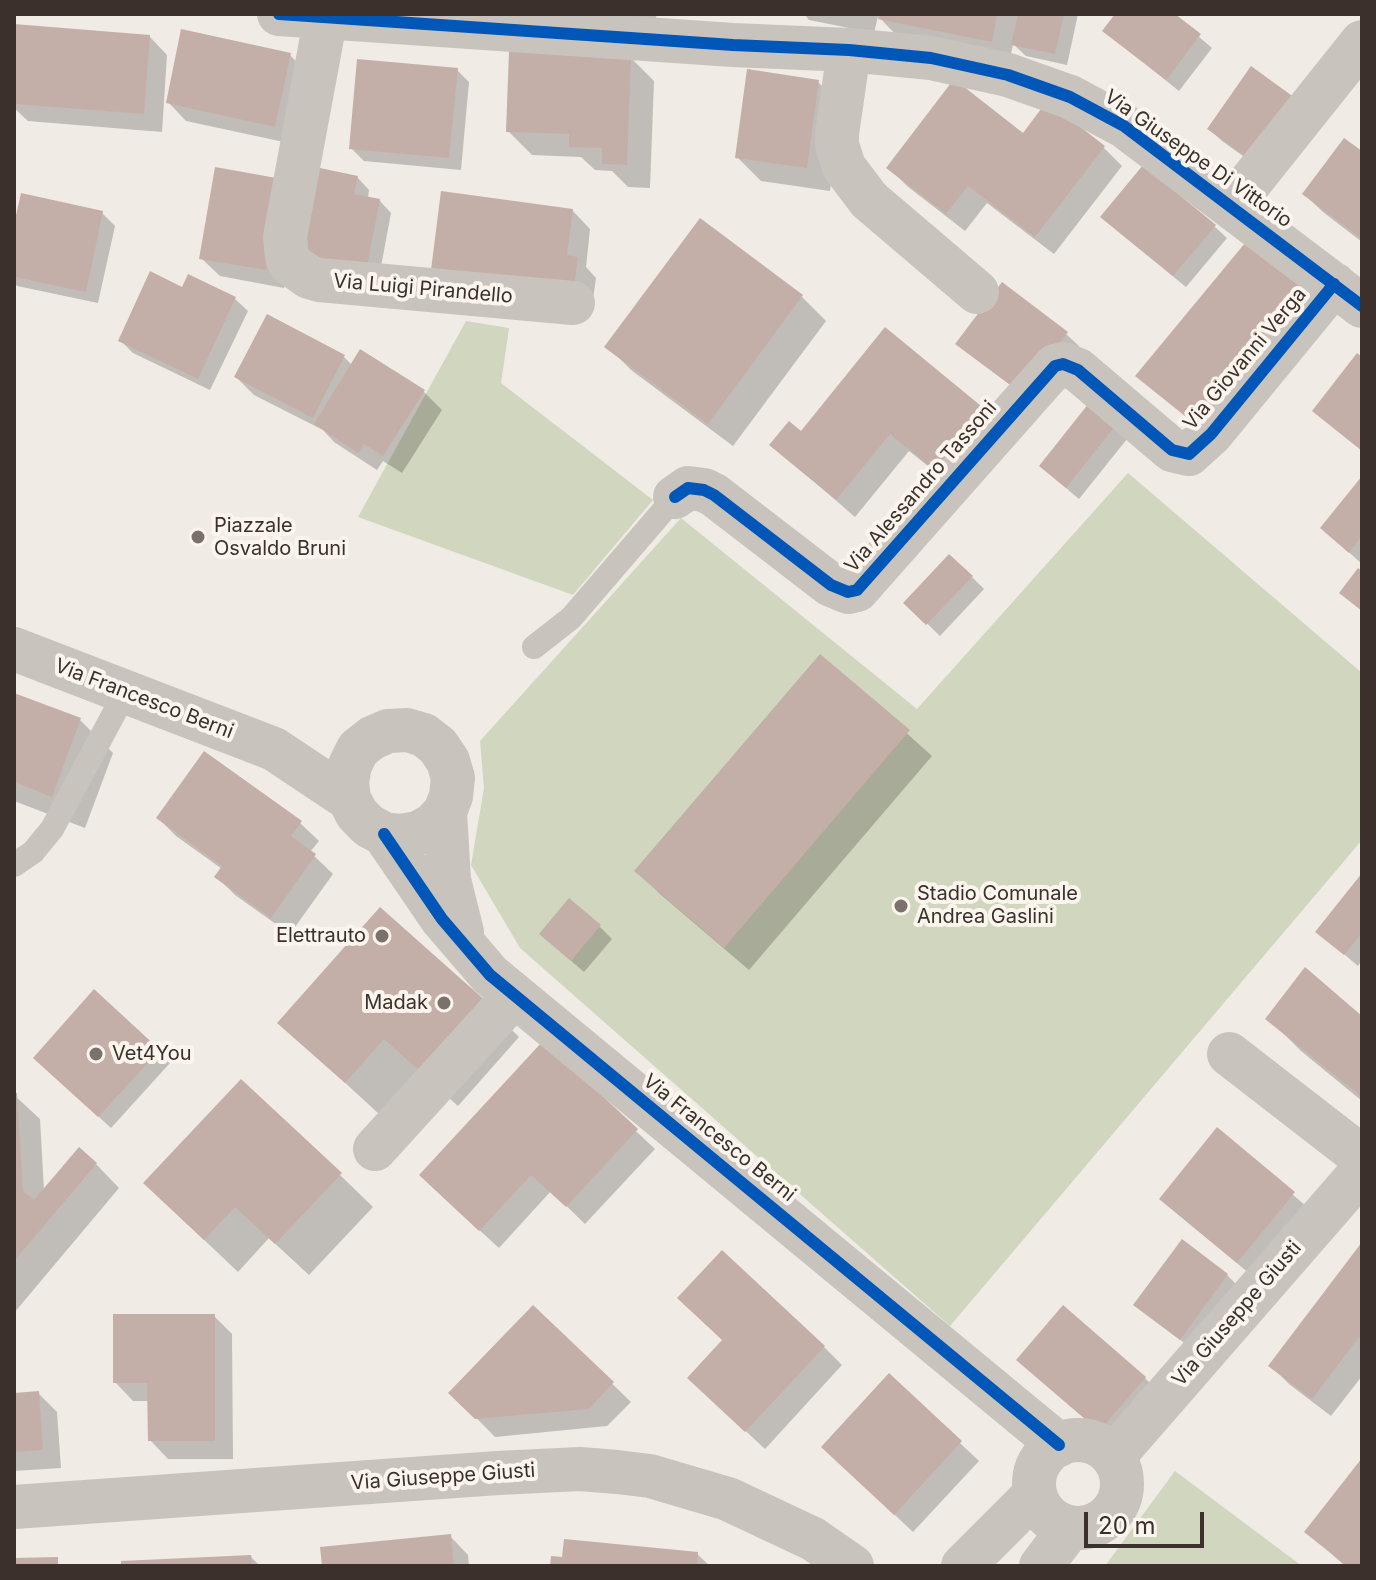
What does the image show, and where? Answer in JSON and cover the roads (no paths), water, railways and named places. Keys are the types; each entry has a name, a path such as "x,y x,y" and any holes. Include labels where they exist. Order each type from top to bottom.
{"street":[{"name":"Via Giuseppe Di Vittorio","path":"279,14 737,30 849,50 931,58 983,68 1030,81 1070,97 1124,126 1348,295"},
{"name":"Via Luigi Pirandello","path":"326,16 285,237 287,257 292,265 319,280 573,303"},
{"path":"1232,205 1362,42"},
{"path":"849,50 837,134 844,167 869,200 977,292"},
{"name":"Via Giovanni Verga","path":"1070,367 1078,370 1172,450 1189,454 1348,295"},
{"name":"Via Alessandro Tassoni","path":"675,497 688,488 714,495 831,585 848,592 857,590 1049,371 1063,364 1070,367"},
{"name":"Via Francesco Berni","path":"14,649 274,749 349,799 357,814 369,826 384,834 469,953 514,996 1059,1445"},
{"name":"Via Francesco Berni","path":"274,749 358,749 388,731 407,730 424,735 431,741 448,761 453,778 445,812 449,880 469,953"},
{"path":"349,799 347,782 350,765 358,749"},
{"path":"384,834 401,836 418,833 433,825 445,812"},
{"path":"375,1149 514,996"},
{"path":"1229,1054 1362,1157"},
{"name":"Via Giuseppe Giusti","path":"1113,1457 1362,1171"},
{"path":"1073,1440 1102,1447 1113,1457 1120,1471 1122,1486 1111,1514 1100,1523 1085,1528 1070,1528 1048,1516 1035,1494 1038,1466 1047,1453 1073,1440"},
{"name":"Via Giuseppe Giusti","path":"14,1507 580,1469 650,1476 728,1499 813,1539 852,1566"},
{"path":"963,1566 1035,1494"},
{"path":"1041,1566 1070,1528"}],"lane":[{"path":"534,647 571,618 675,497"},
{"path":"14,865 33,852 52,829 125,693"}],"place":[{"name":"Piazzale Osvaldo Bruni","path":"198,537"},
{"name":"Stadio Comunale Andrea Gaslini","path":"901,906"},
{"name":"Elettrauto","path":"382,936"},
{"name":"Madak","path":"444,1003"},
{"name":"Vet4You","path":"96,1054"}]}
